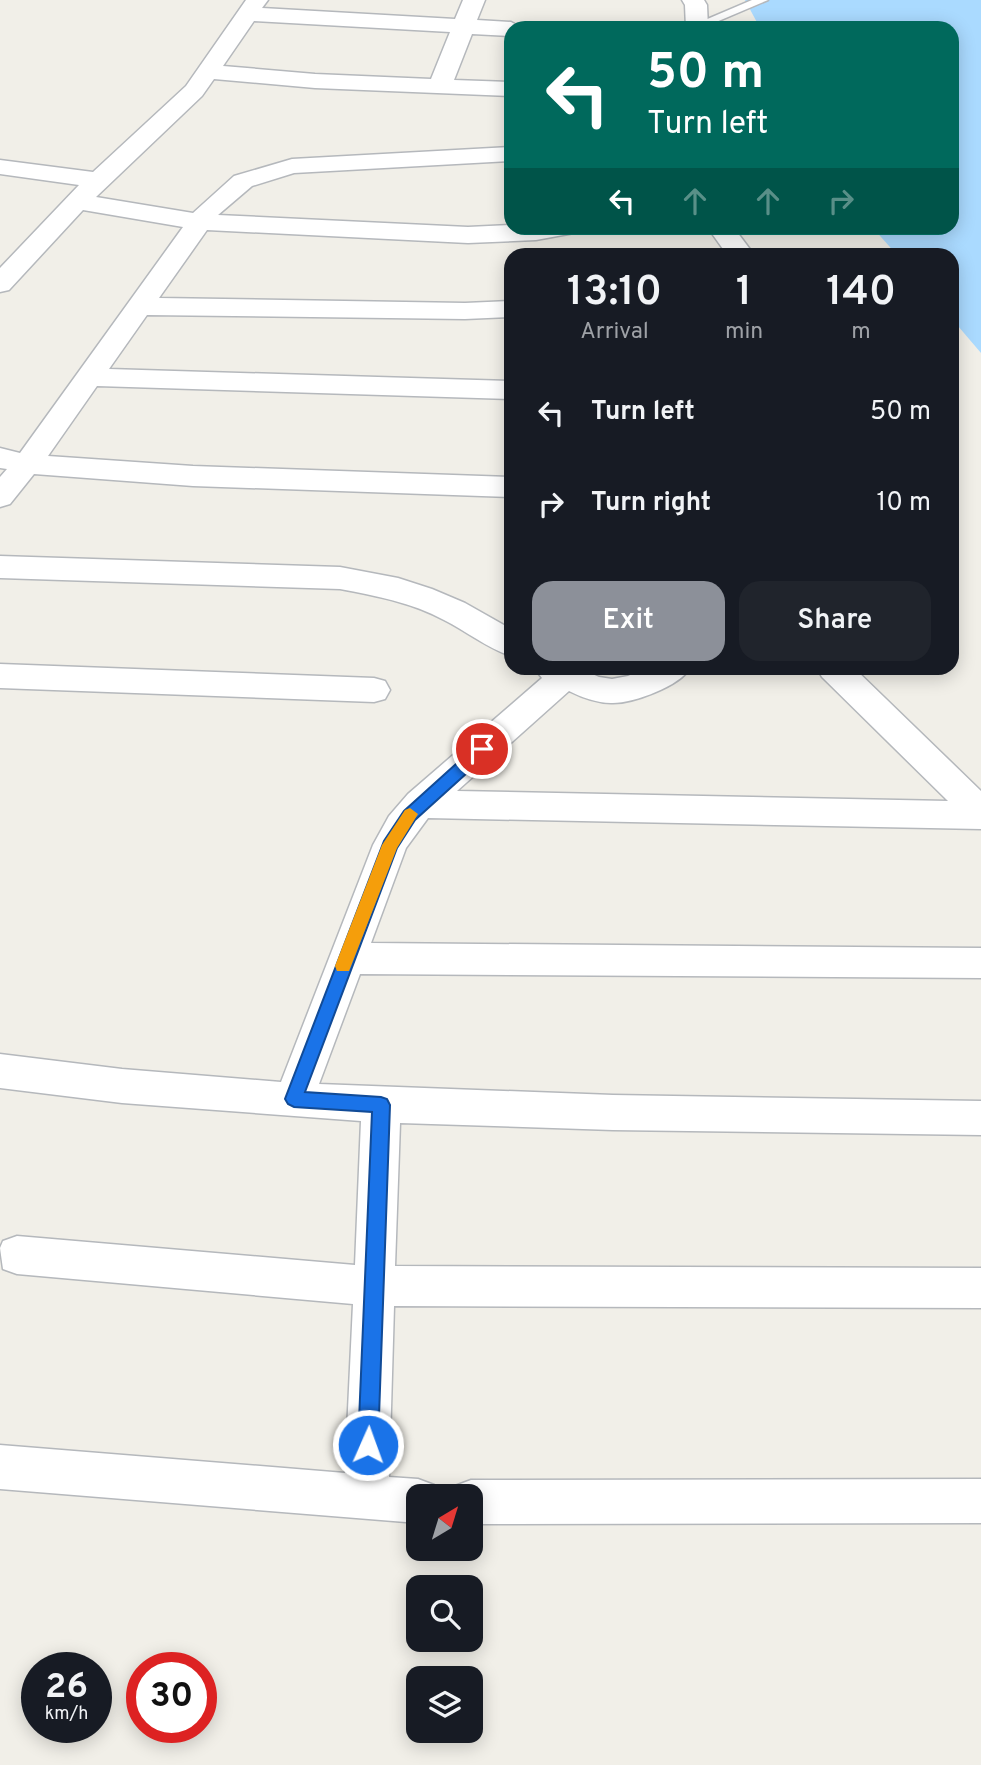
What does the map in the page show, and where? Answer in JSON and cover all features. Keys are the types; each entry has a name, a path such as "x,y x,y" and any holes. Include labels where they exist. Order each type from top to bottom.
{"street":[{"path":"440,86 474,0"},
{"path":"692,0 696,5 697,21"},
{"path":"0,284 98,180 194,92 252,7 504,29"},
{"path":"210,72 314,81 504,89"},
{"path":"0,497 14,461 89,376 199,222 232,187 273,170 314,163 504,154"},
{"path":"0,167 98,180"},
{"path":"77,201 199,222 468,235 504,233"},
{"path":"139,306 504,309"},
{"path":"89,376 504,390"},
{"path":"14,461 193,476 504,487"},
{"path":"0,567 340,578 398,589 421,597 454,611 504,640"},
{"path":"294,1099 390,845 401,826 420,804 554,675"},
{"path":"563,675 593,689 617,693 633,689 660,675"},
{"path":"841,675 981,813"},
{"path":"0,676 374,690"},
{"path":"420,804 981,813"},
{"path":"346,958 981,963"},
{"path":"0,1071 102,1085 463,1110 981,1118"},
{"path":"366,1498 381,1105"},
{"path":"17,1255 374,1286 981,1288"},
{"path":"0,1467 406,1500"},
{"path":"483,1502 981,1501"}],"lane":[{"path":"711,21 762,0"}],"water":[{"path":"745,0 981,0 981,353 959,327 959,248 891,248 879,235 959,235 959,21 756,21"}],"slow traffic":[{"path":"343,966 390,845 410,814"}],"route":[{"path":"368,1445 381,1105 294,1099 390,845 401,826 420,804 482,749"}]}
